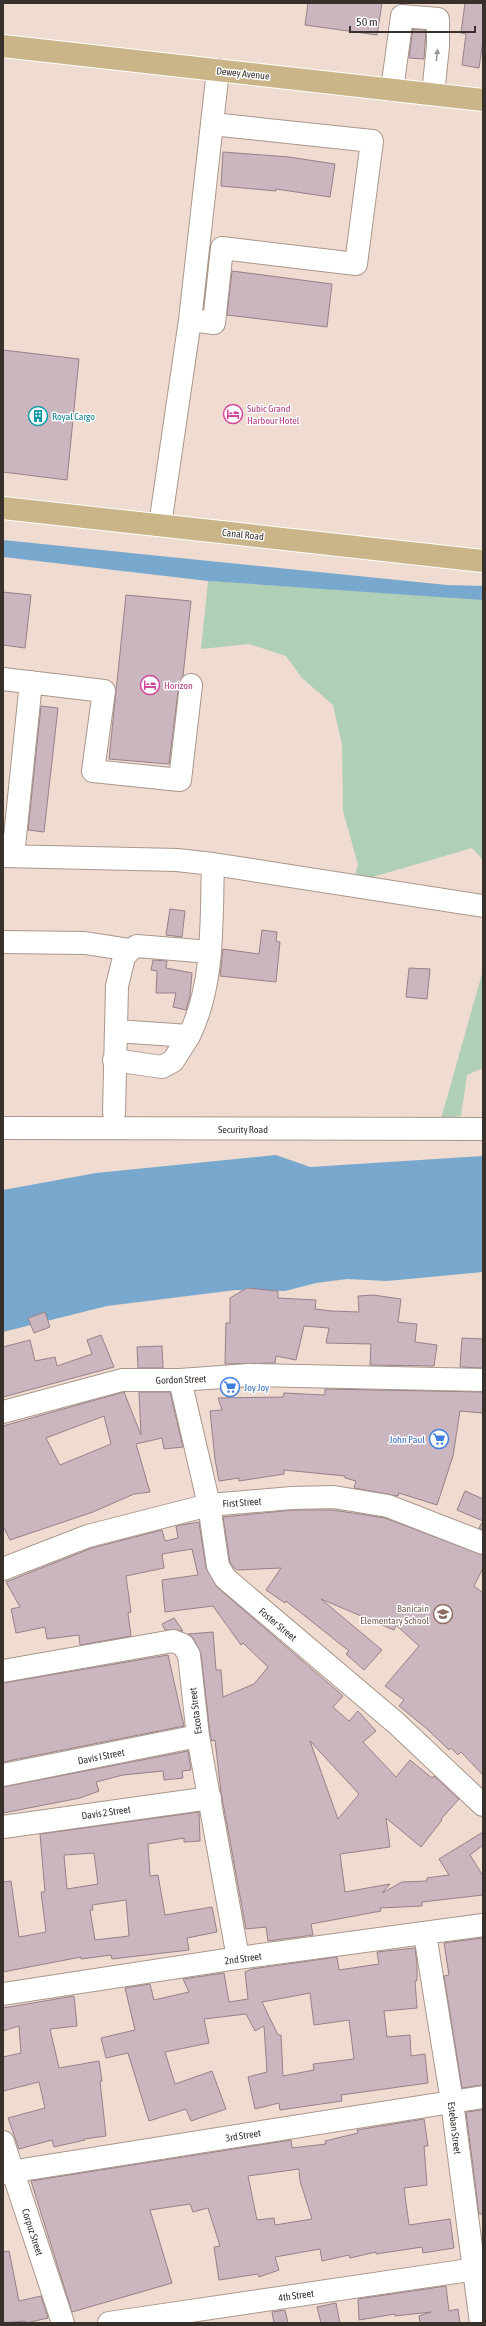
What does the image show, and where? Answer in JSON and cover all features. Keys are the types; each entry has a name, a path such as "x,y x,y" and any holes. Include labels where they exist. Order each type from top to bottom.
{"main road":[{"name":"Dewey Avenue","path":"3,46 483,100"},
{"name":"Canal Road","path":"3,508 483,561"}],"street":[{"path":"392,90 402,16 438,19 438,46 433,94"},
{"path":"160,525 190,320 218,70"},
{"path":"190,320 214,323 222,248 356,264 372,141 212,124"},
{"path":"3,679 104,692 93,771 180,780 191,685"},
{"path":"31,682 8,856 177,860 213,864 483,906"},
{"path":"114,1060 162,1067 173,1060 190,1036 198,1018 204,998 210,952 213,864"},
{"path":"3,942 85,943 130,950"},
{"path":"114,1113 114,1060 117,986 124,957 130,950 137,946 210,952"},
{"path":"116,1031 190,1036"},
{"name":"Security Road","path":"3,1128 483,1129"},
{"name":"Gordon Street","path":"3,1412 122,1380 180,1380 249,1375 483,1380"},
{"name":"Foster Street","path":"180,1380 209,1504 218,1566 225,1578 396,1723 483,1805"},
{"name":"First Street","path":"4,1566 88,1536 209,1504 334,1497 388,1506 483,1543"},
{"name":"Escota Street","path":"3,1671 173,1641 183,1645 189,1655 198,1736 238,1958"},
{"name":"Davis I Street","path":"3,1775 198,1736"},
{"name":"Davis 2 Street","path":"3,1827 210,1798"},
{"name":"2nd Street","path":"3,1994 238,1958 483,1925"},
{"name":"Esteban Street","path":"425,1934 478,2268 481,2323"},
{"name":"3rd Street","path":"8,2172 483,2097"},
{"name":"Corpuz Street","path":"3,2142 8,2172 62,2323"},
{"name":"4th Street","path":"109,2323 478,2268"}],"green space":[{"path":"208,581 483,599 483,860 472,848 352,883 358,865 343,811 342,745 333,705 302,678 286,656 249,644 201,649"},
{"path":"483,970 483,1068 467,1075 461,1116 441,1119"}],"water":[{"path":"3,540 447,585 483,586 483,600 208,581 3,557"},
{"path":"276,1155 310,1167 483,1156 483,1272 387,1281 347,1279 316,1283 285,1291 236,1290 107,1306 3,1332 3,1190 96,1173"}],"building":[{"path":"308,3 382,3 377,35 305,25"},
{"path":"465,3 483,3 483,40 479,68 462,65 466,34 461,33"},
{"path":"413,29 426,30 424,59 409,58"},
{"path":"223,152 289,157 335,164 330,197 276,189 276,191 221,186"},
{"path":"232,271 332,284 327,327 227,315"},
{"name":"Royal Cargo","path":"3,350 79,359 67,480 3,472"},
{"path":"3,592 31,595 25,648 3,645"},
{"path":"126,595 191,601 183,676 179,684 169,764 109,759"},
{"path":"41,706 58,708 44,832 28,830"},
{"path":"170,909 185,911 182,937 166,935"},
{"path":"262,930 277,932 276,941 280,942 276,982 220,976 223,949 259,954"},
{"path":"153,960 167,961 166,968 192,973 190,996 186,1010 173,1007 176,993 156,993 157,971 151,970"},
{"path":"409,968 430,969 427,999 406,997"},
{"path":"247,1288 278,1291 278,1298 316,1300 315,1309 331,1311 359,1312 358,1296 373,1295 401,1299 398,1322 417,1324 415,1342 437,1345 434,1366 370,1365 371,1344 326,1343 329,1328 304,1326 296,1360 276,1356 275,1363 225,1364 226,1323 230,1323 230,1298"},
{"path":"45,1312 50,1327 34,1333 28,1318"},
{"path":"101,1335 114,1367 3,1397 3,1347 30,1340 35,1361 55,1357 57,1366 92,1354 87,1340"},
{"path":"462,1338 483,1339 483,1368 460,1367"},
{"path":"162,1346 163,1368 138,1368 137,1347"},
{"path":"325,1389 483,1392 483,1413 460,1411 453,1456 437,1505 399,1493 398,1496 354,1488 356,1481 345,1478 345,1476 284,1470 284,1474 239,1481 239,1478 219,1481 210,1411 222,1410 218,1398 283,1397 284,1393 325,1395"},
{"path":"124,1392 141,1435 139,1392 170,1392 183,1447 164,1449 162,1438 136,1444 150,1492 134,1494 93,1512 10,1540 3,1526 3,1426","holes":["104,1416 111,1444 60,1465 46,1438"]},
{"path":"465,1491 483,1499 483,1521 457,1510"},
{"path":"293,1510 333,1510 385,1518 483,1555 483,1568 474,1586 483,1593 483,1775 461,1752 458,1755 451,1748 449,1750 426,1728 399,1706 404,1700 385,1686 419,1646 396,1625 394,1630 321,1599 382,1650 364,1670 346,1654 349,1651 286,1601 285,1603 266,1590 281,1568 237,1570 234,1568 230,1562 223,1517"},
{"path":"483,1521 483,1530 479,1528"},
{"path":"199,1522 206,1568 217,1587 343,1696 333,1707 349,1721 358,1711 376,1731 363,1742 396,1777 410,1760 432,1778 434,1776 459,1799 441,1819 442,1820 421,1847 386,1818 390,1847 340,1854 345,1892 390,1884 382,1893 402,1882 427,1881 427,1878 449,1875 439,1859 483,1832 483,1845 470,1855 483,1876 483,1895 422,1902 422,1906 380,1908 381,1911 311,1924 313,1935 268,1941 266,1927 246,1929 221,1792 215,1740 212,1741 210,1734 201,1654 194,1639 188,1634 213,1632 216,1670 221,1670 223,1697 254,1684 268,1667 243,1643 241,1645 213,1606 165,1612 162,1580 198,1575 192,1549 162,1554 164,1568 126,1576 131,1612 128,1613 131,1636 80,1645 79,1635 47,1639 45,1627 16,1633 11,1609 20,1607 6,1582 92,1548 162,1530 165,1541 178,1538 176,1526","holes":["310,1741 359,1794 338,1819"]},
{"path":"174,1618 183,1631 165,1630 162,1624"},
{"path":"168,1655 184,1726 3,1762 3,1683"},
{"path":"188,1751 191,1770 182,1771 183,1778 164,1780 163,1771 123,1775 96,1782 99,1791 80,1798 3,1813 3,1787"},
{"path":"199,1812 200,1841 184,1842 184,1838 148,1844 150,1876 158,1875 165,1915 212,1907 217,1932 187,1938 189,1950 112,1959 111,1955 81,1959 81,1957 3,1972 3,1882 11,1881 19,1937 46,1932 41,1892 45,1892 40,1834","holes":["94,1853 98,1884 67,1889 64,1855","126,1900 129,1936 95,1940 90,1910 93,1910 92,1905"]},
{"path":"483,1938 483,2085 462,2088 444,1976 449,1975 444,1943"},
{"path":"415,1948 417,1964 417,1981 415,1981 417,2008 384,2011 387,2037 410,2035 411,2056 425,2054 428,2083 341,2095 342,2101 280,2110 279,2103 255,2109 248,2077 267,2072 264,2026 255,2031 246,2014 204,2019 209,2043 165,2052 175,2084 212,2071 226,2109 191,2121 186,2109 149,2121 128,2053 106,2058 101,2038 135,2030 125,1988 150,1984 154,2000 189,1992 183,1979 224,1973 229,2002 248,1999 245,1972 252,1969 337,1957 339,1970 379,1964 377,1952","holes":["310,1993 314,2025 349,2020 354,2059 313,2064 314,2070 283,2076 281,2035 278,2035 262,2002"]},
{"path":"74,1996 77,2026 50,2029 59,2068 99,2061 106,2136 84,2139 85,2140 54,2147 52,2140 19,2149 8,2118 45,2108 39,2082 3,2091 3,2057 21,2053 19,2026 3,2031 3,2008"},
{"path":"483,2110 483,2214 479,2214 466,2112"},
{"path":"424,2119 428,2146 424,2146 427,2185 404,2188 409,2225 450,2219 454,2248 423,2253 422,2247 376,2254 376,2252 350,2258 349,2255 322,2261 320,2249 275,2257 279,2270 259,2277 258,2274 219,2280 214,2247 220,2246 208,2208 193,2212 190,2204 150,2210 172,2283 72,2312 31,2181 291,2140 292,2148 326,2144 325,2141 358,2133 357,2130","holes":["299,2169 300,2181 312,2219 275,2225 274,2218 257,2220 248,2176"]},
{"path":"9,2251 19,2301 41,2296 48,2318 26,2323 25,2321 3,2323 3,2252"},
{"path":"446,2286 449,2311 458,2309 460,2323 420,2323 419,2316 431,2312 395,2316 395,2314 359,2320 358,2299"},
{"path":"336,2303 340,2323 321,2323 317,2307"},
{"path":"285,2310 288,2323 274,2323 272,2312"}],"place":[{"name":"Subic Grand Harbour Hotel","path":"233,414"},
{"name":"Royal Cargo","path":"38,416"},
{"name":"Horizon","path":"150,685"},
{"name":"Joy Joy","path":"230,1387"},
{"name":"John Paul","path":"439,1439"},
{"name":"Banicain Elementary School","path":"443,1614"}]}
